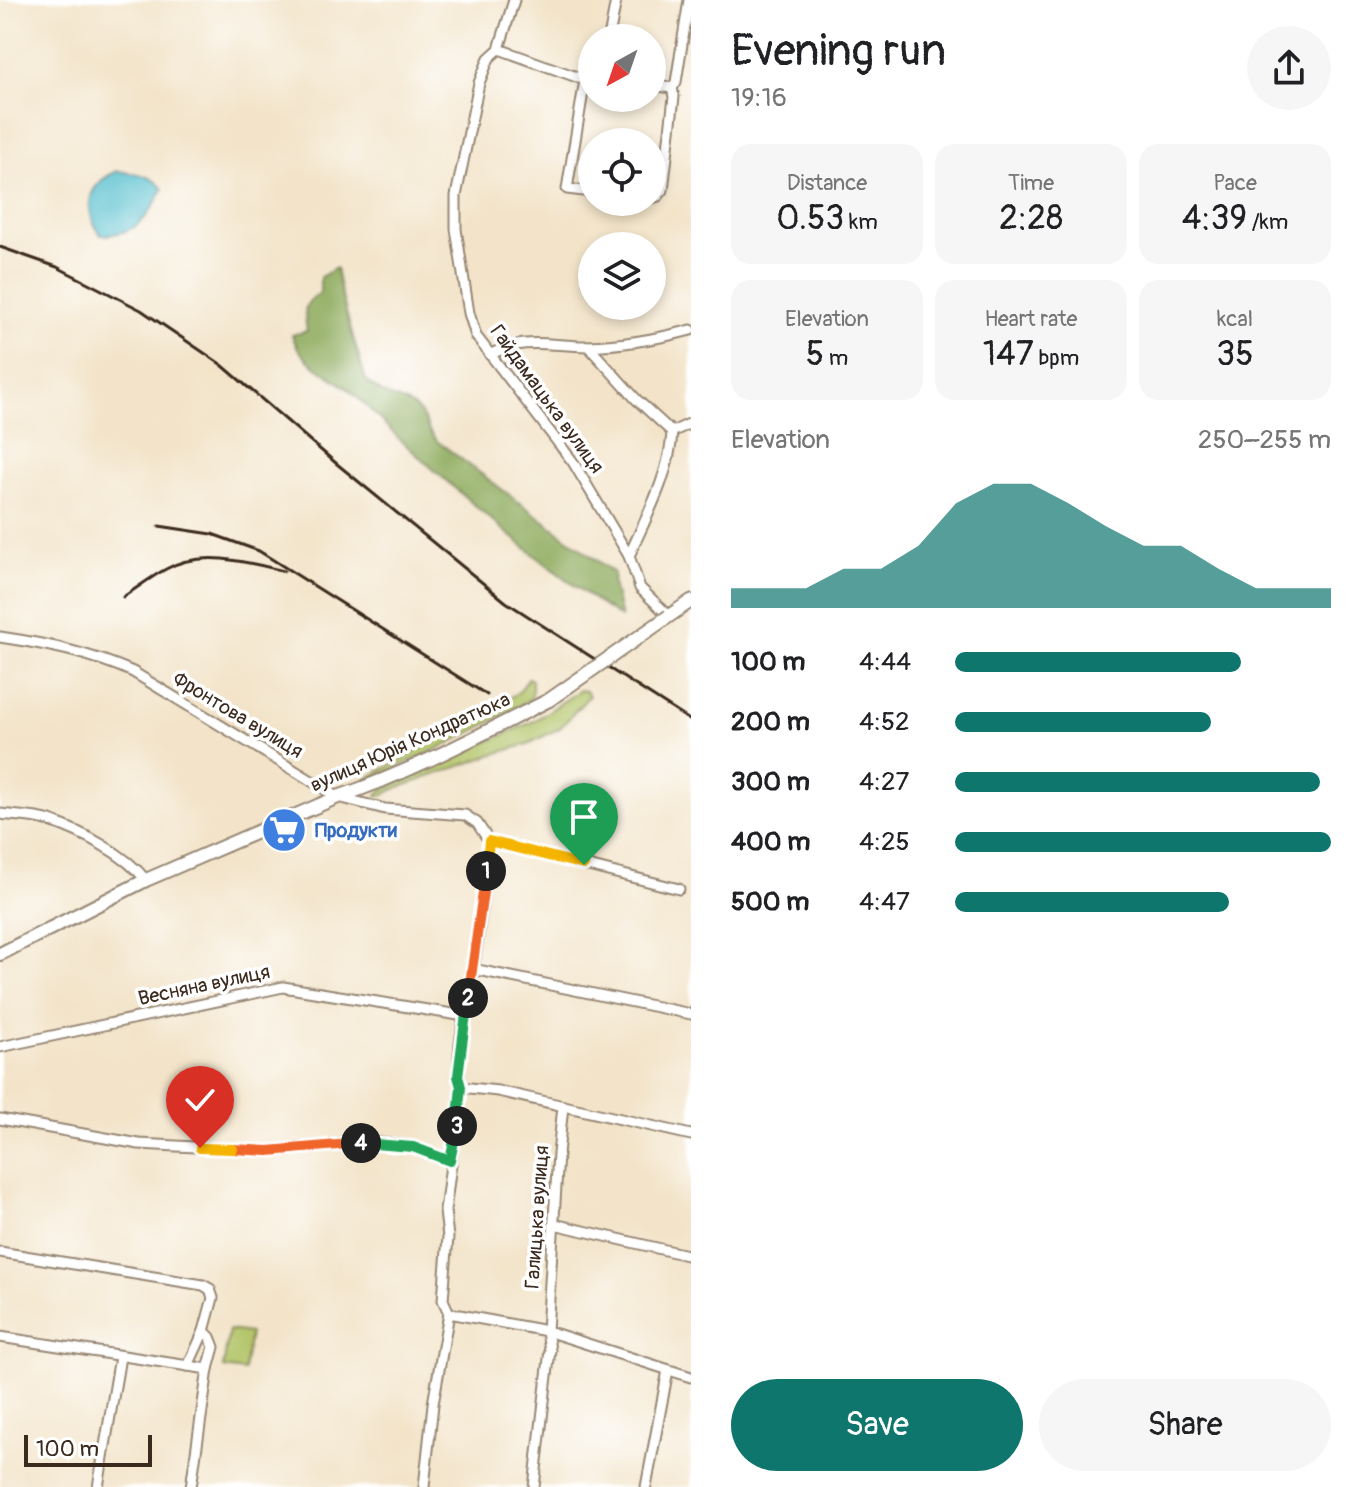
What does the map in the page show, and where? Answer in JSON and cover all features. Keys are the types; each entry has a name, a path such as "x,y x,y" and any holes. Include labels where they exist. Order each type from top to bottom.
{"street":[{"name":"Гайдамацька вулиця","path":"514,0 499,49 489,58 479,83 456,196 456,229 469,313 476,336 573,462 629,556 640,588 669,616"},
{"path":"612,24 616,0"},
{"path":"666,168 674,97 672,88 676,82 689,0"},
{"path":"499,49 578,76"},
{"path":"666,87 672,88"},
{"path":"578,131 567,189 578,190"},
{"path":"490,355 507,346 532,343 588,346 657,339 691,330"},
{"path":"588,346 636,399 672,432"},
{"path":"672,432 691,423"},
{"path":"629,556 654,501 671,447 672,432"},
{"name":"вулиця Юрія Кондратюка","path":"0,954 146,880 370,786 549,700 691,601"},
{"name":"Фронтова вулиця","path":"0,637 47,644 99,657 133,672 338,797 385,809 465,815 477,823 489,841 679,889"},
{"path":"0,814 48,821 109,849 136,867 146,880"},
{"path":"424,1487 433,1404 449,1313 443,1300 448,1237 445,1211 461,1087 458,1076 465,1016 489,841"},
{"path":"473,969 691,1014"},
{"name":"Весняна вулиця","path":"0,1047 283,987 465,1016"},
{"path":"461,1087 498,1091 691,1135"},
{"name":"Галицька вулиця","path":"534,1487 550,1350 547,1331 563,1106"},
{"path":"0,1119 91,1137 200,1148 268,1151 374,1142 413,1147 450,1161"},
{"path":"554,1224 691,1256"},
{"path":"0,1252 203,1285 210,1289 213,1298 204,1331 188,1366"},
{"path":"449,1313 547,1331 691,1377"},
{"path":"191,1487 214,1347 204,1331"},
{"path":"0,1337 208,1369"},
{"path":"98,1487 120,1357"},
{"path":"646,1487 668,1370"}],"green space":[{"path":"336,268 367,381 383,393 417,409 437,441 614,573 613,584 621,618 564,578 457,491 348,389 302,353 292,335 307,331 307,304 320,293 320,277"},
{"path":"528,678 532,680 532,697 513,709 452,742 368,781 366,779 503,702 520,691"},
{"path":"580,690 586,691 589,696 560,728 528,744 382,796 377,795 381,790 534,721"},
{"path":"229,1330 250,1333 244,1371 223,1368"}],"water":[{"path":"117,171 148,177 163,189 140,223 124,232 101,235 91,216 91,198 99,183"}],"railway":[{"path":"0,247 57,267 141,310 222,365 506,602 691,721"},
{"path":"159,526 212,534 259,551 487,695"},
{"path":"123,597 166,569 194,560 225,559 284,571"}],"place":[{"name":"Продукти","path":"284,830"}],"route":[{"path":"200,1148 268,1151 374,1142 413,1147 450,1161 455,1145 461,1087 458,1076 489,841 584,865"}]}
